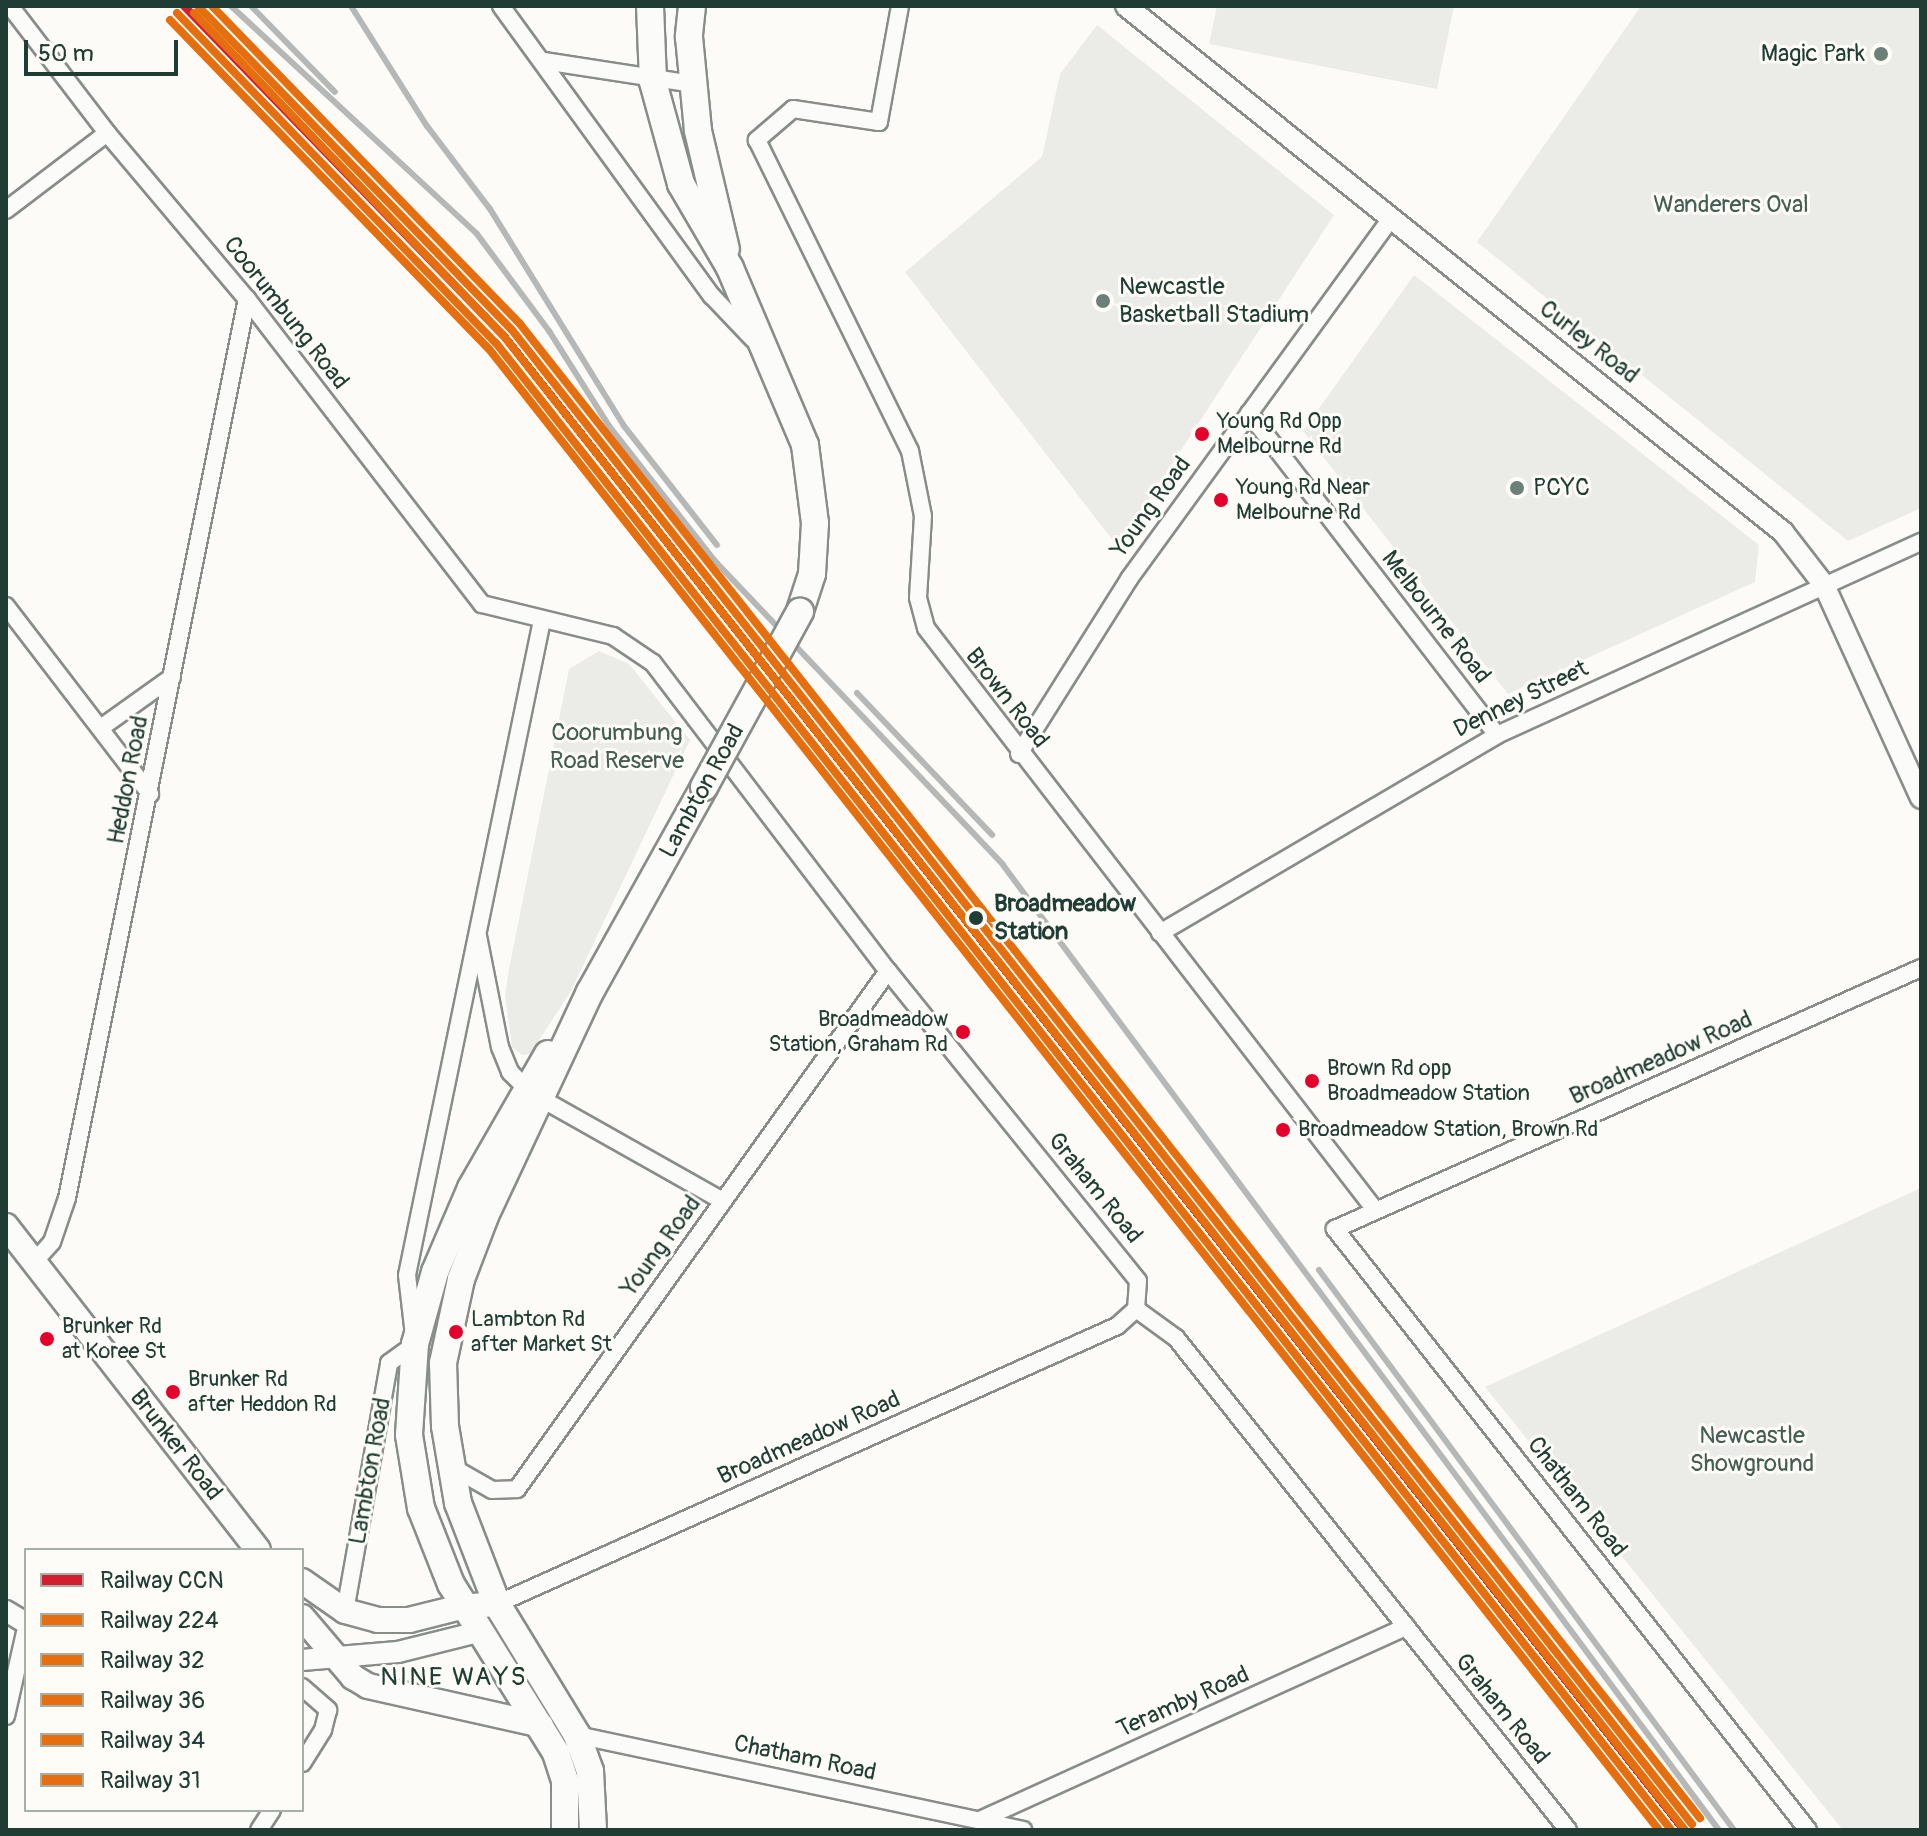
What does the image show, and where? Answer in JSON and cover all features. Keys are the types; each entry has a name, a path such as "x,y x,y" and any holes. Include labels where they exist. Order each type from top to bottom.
{"main road":[{"name":"Lambton Road","path":"565,1830 565,1781 541,1725 461,1607 434,1547 416,1485 409,1435 415,1344 455,1224 590,992 704,787 800,612 812,574 814,497 805,445 772,358 730,268 681,184 653,82 650,6"},
{"name":"Lambton Road","path":"692,6 692,84 730,268"},
{"name":"Lambton Road","path":"533,1092 485,1216 453,1311 442,1393 449,1465 470,1540 497,1604 577,1735 590,1771 593,1830"},
{"name":"Brunker Road","path":"6,1227 256,1548"},
{"path":"304,1582 345,1611 390,1621 461,1607 497,1604"},
{"path":"478,1632 497,1604"},
{"path":"304,1619 353,1677 379,1691 541,1725"}],"street":[{"name":"Coorumbung Road","path":"10,6 107,133 247,299 482,604 542,620"},
{"path":"501,6 544,61 568,104 712,296 772,358"},
{"name":"Brown Road","path":"900,6 879,122 793,109 757,140 910,451 923,516 918,598 926,628 1019,754 1376,1211"},
{"name":"Curley Road","path":"1126,6 1765,514 1824,585 1921,798"},
{"path":"544,61 653,82 692,84"},
{"path":"6,210 107,133"},
{"name":"Young Road","path":"1019,754 1129,579 1391,219"},
{"name":"Heddon Road","path":"35,1261 52,1242 67,1198 247,299"},
{"name":"Melbourne Road","path":"1249,413 1497,735"},
{"name":"Denney Street","path":"1160,933 1497,735 1921,542"},
{"path":"6,606 102,727 150,794"},
{"name":"Lambton Road","path":"345,1611 389,1363 415,1344 407,1275 542,620"},
{"name":"Graham Road","path":"542,620 613,636 647,657 888,971 1132,1271 1141,1292 1136,1309 1176,1338 1568,1830"},
{"path":"102,727 172,677"},
{"name":"Lambton Road","path":"477,931 500,1047 510,1072 533,1092"},
{"name":"Broadmeadow Road","path":"1376,1211 1921,968"},
{"name":"Young Road","path":"449,1465 492,1490 517,1489 888,971"},
{"path":"533,1092 723,1201"},
{"name":"Chatham Road","path":"1376,1211 1335,1229 1808,1830"},
{"name":"Broadmeadow Road","path":"497,1604 1117,1326 1136,1309"},
{"path":"6,1611 24,1624"},
{"name":"Teramby Road","path":"980,1820 1406,1627"},
{"path":"304,1660 409,1651 478,1632"},
{"path":"6,1716 24,1634"},
{"path":"304,1688 323,1700 328,1719 304,1760"},
{"name":"Chatham Road","path":"577,1735 1023,1830"},
{"path":"259,1830 271,1812"}],"green space":[{"path":"1217,6 1454,6 1437,89 1209,44"},
{"name":"Wanderers Oval","path":"1641,6 1921,6 1921,508 1848,541 1477,242"},
{"name":"Newcastle Basketball Stadium","path":"1097,25 1334,215 1118,547 905,272 1042,157 1060,74"},
{"name":"PCYC","path":"1414,275 1759,545 1755,582 1508,694 1303,431"},
{"name":"Coorumbung Road Reserve","path":"599,651 629,664 690,740 571,991 530,1054 522,1055 512,1047 505,996 509,969 569,669"},
{"name":"Newcastle Showground","path":"1921,1188 1921,1830 1843,1830 1485,1387"}],"railway":[{"path":"231,6 477,234 549,331 609,426 714,560 1003,865 1719,1830"},
{"path":"251,6 335,92"},
{"path":"351,6 427,126 490,209 624,426 717,545"},
{"path":"857,693 992,835"},
{"path":"1319,1270 1734,1830"}],"rail line":[{"name":"CCN","path":"184,6 504,336 1684,1830"},
{"name":"32","path":"198,6 512,330 1692,1824"},
{"name":"34","path":"212,6 520,324 1700,1818"},
{"name":"224","path":"177,13 496,343 1671,1830"},
{"name":"31","path":"194,13 503,335 1685,1830"},
{"name":"36","path":"170,20 489,349 1659,1830"}],"place":[{"name":"Magic Park","path":"1881,54"},
{"name":"Newcastle Basketball Stadium","path":"1103,301"},
{"name":"Young Rd Opp Melbourne Rd","path":"1202,434"},
{"name":"PCYC","path":"1517,488"},
{"name":"Young Rd Near Melbourne Rd","path":"1221,500"},
{"name":"Broadmeadow Station","path":"976,918"},
{"name":"Broadmeadow Station, Graham Rd","path":"963,1032"},
{"name":"Brown Rd opp Broadmeadow Station","path":"1312,1081"},
{"name":"Broadmeadow Station, Brown Rd","path":"1283,1130"},
{"name":"Lambton Rd after Market St","path":"456,1332"},
{"name":"Brunker Rd at Koree St","path":"47,1339"},
{"name":"Brunker Rd after Heddon Rd","path":"173,1392"}],"district":[{"name":"NINE WAYS","path":"454,1678"}]}
